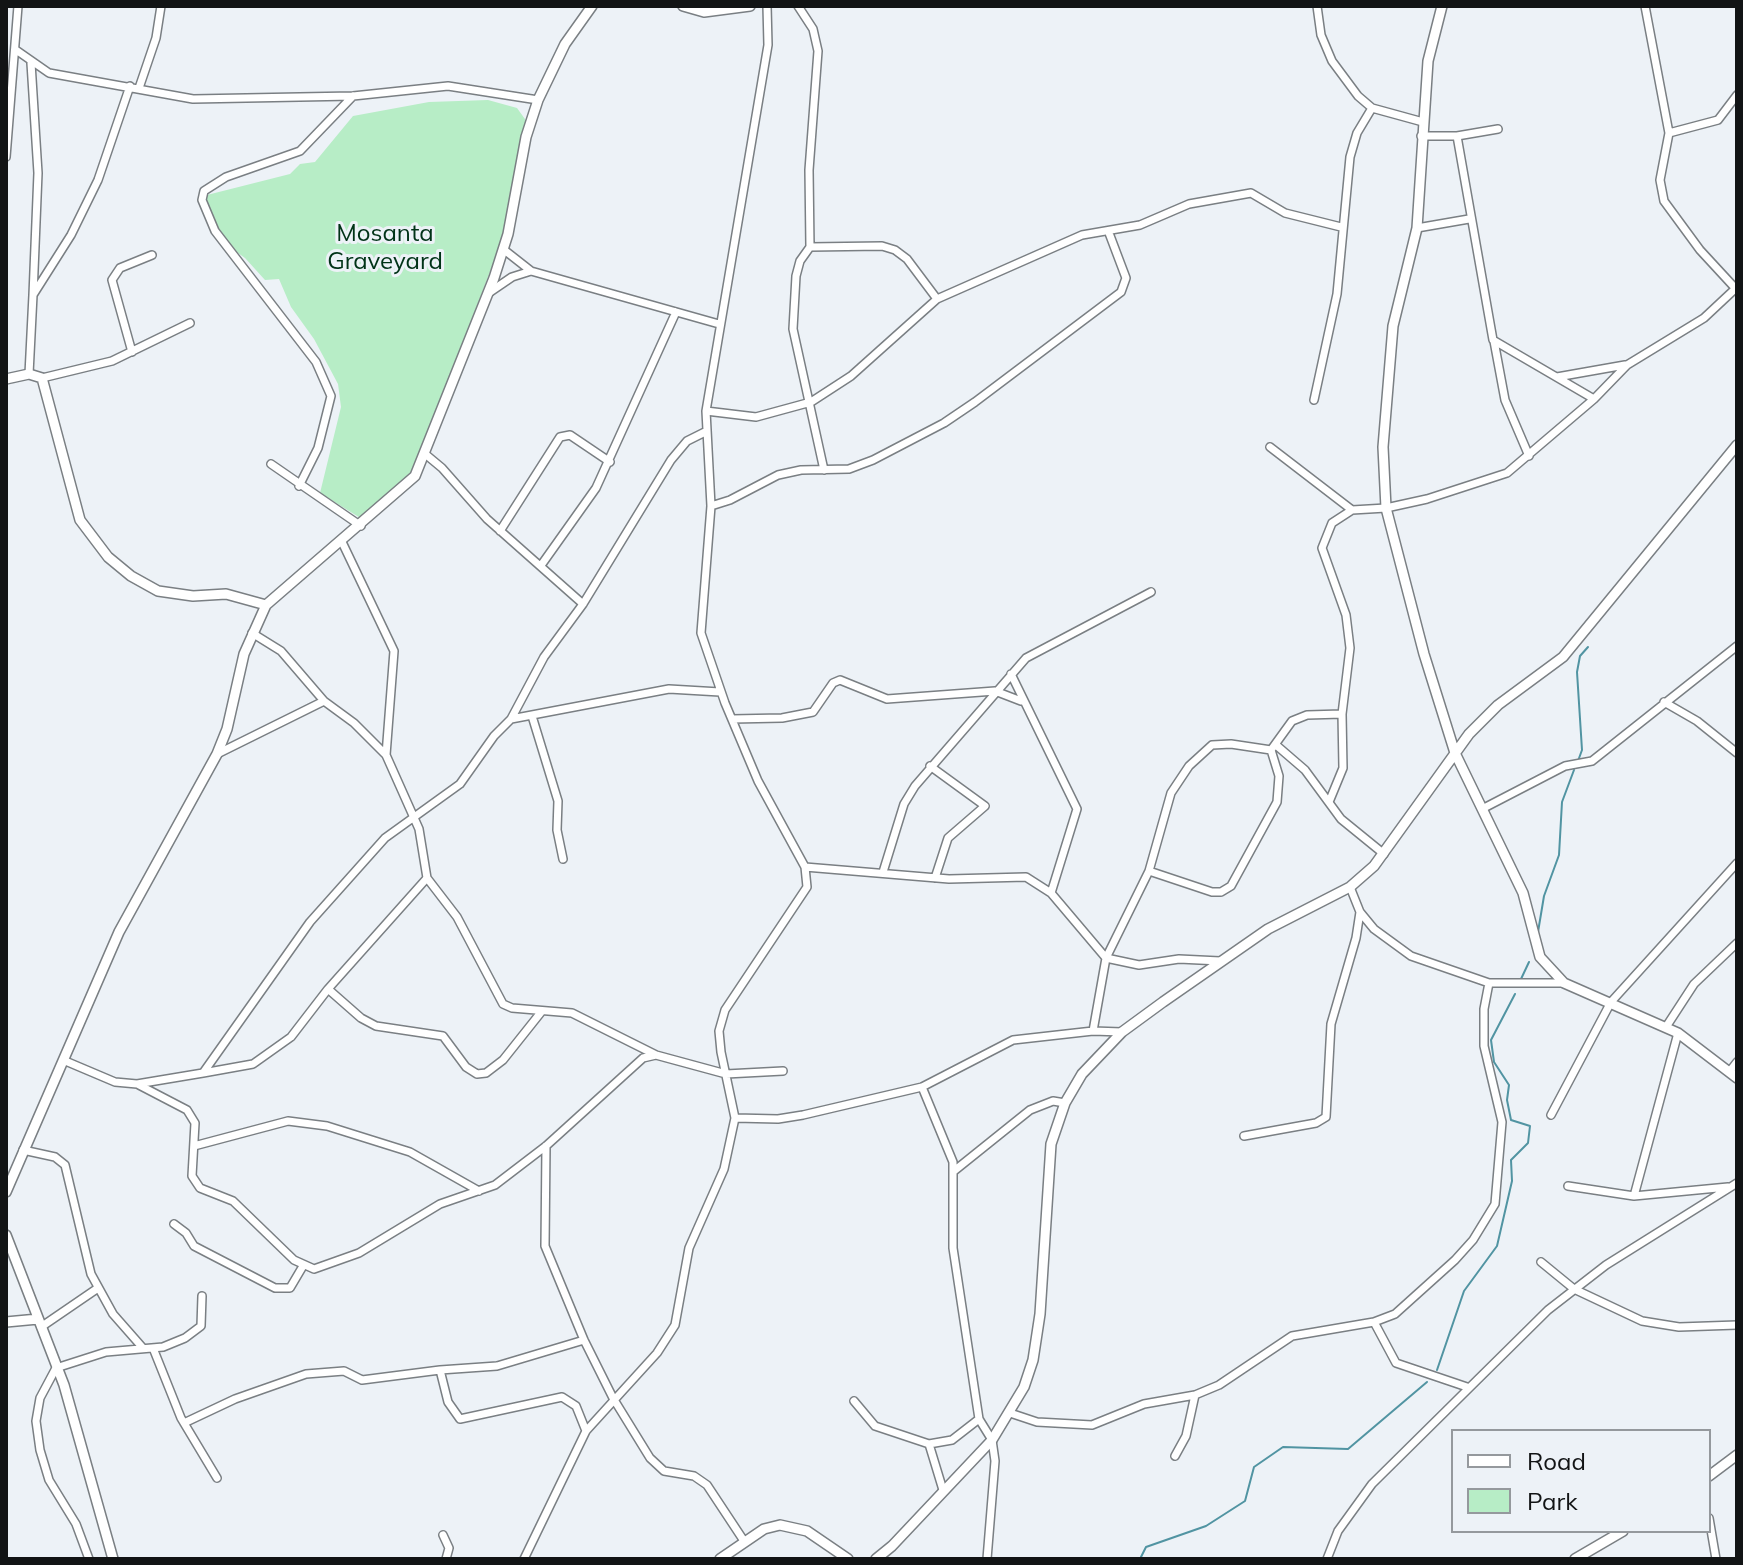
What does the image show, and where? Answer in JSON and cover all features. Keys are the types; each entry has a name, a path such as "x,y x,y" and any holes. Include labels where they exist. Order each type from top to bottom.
{"street":[{"path":"6,157 18,6"},
{"path":"33,295 71,235 98,180 156,38 161,6"},
{"path":"6,1192 119,932 217,754 252,633 266,605 361,526 415,476 503,249 538,100 565,44 592,6"},
{"path":"683,6 704,12 750,6"},
{"path":"524,1559 586,1431 657,1353 675,1325 689,1248 724,1169 735,1118 719,1031 725,1010 800,902 807,887 805,867 758,781 720,692 701,633 711,506 706,411 765,60 767,6"},
{"path":"798,6 813,29 818,51 809,170 810,247 800,261 796,276 793,329 824,470"},
{"path":"1317,6 1321,35 1332,61 1358,96 1372,108 1423,122"},
{"path":"1442,6 1428,61 1417,228 1393,326 1383,447 1386,508 1424,654 1455,753 1523,893 1537,953 1564,983"},
{"path":"1329,802 1343,768 1342,714 1349,633 1341,598 1322,548 1332,523 1352,510 1386,508 1427,499 1507,473 1594,399 1627,365 1704,318 1736,289 1700,250 1664,201 1660,180 1669,133 1645,6"},
{"path":"16,50 49,73 217,100 353,96 448,86 538,100"},
{"path":"29,374 38,173 31,63"},
{"path":"1669,133 1718,120 1737,95"},
{"path":"299,486 318,448 331,396 316,362 215,231 202,200 204,191 226,177 300,151 353,96"},
{"path":"1314,400 1337,294 1350,157 1357,133 1372,108"},
{"path":"1421,136 1457,136 1498,129"},
{"path":"1457,136 1469,219 1487,292 1505,400 1529,456"},
{"path":"706,411 756,417 811,402 851,376 937,299 985,281 1082,235 1109,233 1150,221 1189,204 1251,193 1285,213 1341,227"},
{"path":"1417,228 1469,219"},
{"path":"711,506 730,500 778,475 861,464 944,423 1121,292 1126,278 1109,233"},
{"path":"810,247 882,246 895,250 907,259 937,299"},
{"path":"503,249 531,271 719,324"},
{"path":"132,352 112,280 120,268 152,255"},
{"path":"487,294 512,277 531,271"},
{"path":"542,564 582,509 610,462 676,312"},
{"path":"6,379 29,374 42,378 103,364 190,323"},
{"path":"1493,340 1594,399"},
{"path":"1557,377 1627,365"},
{"path":"42,378 80,520 108,557 158,591 193,596 226,594 266,605"},
{"path":"203,1073 310,922 385,838 412,815 443,798 460,784 494,736 511,719 544,657 583,604 671,460 687,441 705,432"},
{"path":"500,531 560,437 570,435 610,462"},
{"path":"1270,447 1352,510"},
{"path":"876,1559 992,1440 1010,1413 1029,1373 1035,1347 1048,1163 1065,1103 1082,1074 1122,1032 1220,961 1283,920 1350,887 1384,854 1455,753 1490,712 1554,666 1589,629 1736,447"},
{"path":"424,453 500,531 542,564 583,604"},
{"path":"271,464 361,526"},
{"path":"342,542 394,651 386,755"},
{"path":"883,872 904,804 930,766 1026,658 1151,592"},
{"path":"252,633 281,651 324,701 354,723 386,755 419,829 427,878 457,917 503,1004 512,1008 572,1013 656,1055 726,1074 783,1071"},
{"path":"1482,809 1565,766 1592,761 1737,646"},
{"path":"1011,674 1021,701 1071,790 1077,809 1051,893"},
{"path":"732,719 782,718 813,712 833,683 840,680 887,699 995,691 1021,701"},
{"path":"511,719 669,689 720,692"},
{"path":"217,754 324,701"},
{"path":"1664,702 1697,721 1737,753"},
{"path":"1273,748 1297,718 1342,714"},
{"path":"532,716 558,801 557,830 563,859"},
{"path":"1093,1031 1106,958 1149,871 1171,793 1199,754 1220,744 1273,748 1305,770 1341,819 1384,854"},
{"path":"1149,871 1212,892 1231,886 1277,802 1279,776 1273,748"},
{"path":"930,766 985,806 948,838 935,878"},
{"path":"1551,1115 1611,1002 1737,863"},
{"path":"805,867 935,878 1018,876 1031,879 1051,893 1106,958 1139,965 1179,959 1220,961"},
{"path":"137,1084 238,1069 268,1056 291,1037 328,989 427,878"},
{"path":"1350,887 1360,912 1381,936 1411,956 1489,983 1564,983 1678,1033 1733,1074 1737,1062"},
{"path":"1244,1136 1316,1123 1326,1117 1331,1024 1356,938 1360,912"},
{"path":"1666,1027 1694,984 1737,943"},
{"path":"1010,1413 1037,1422 1092,1425 1144,1404 1195,1395 1219,1385 1292,1336 1374,1322 1395,1314 1455,1260 1480,1231 1495,1204 1502,1122 1484,1046 1484,1009 1489,983"},
{"path":"328,989 361,1018 376,1026 443,1036 466,1067 477,1074 486,1073 503,1060 542,1011"},
{"path":"735,1118 792,1117 922,1087 1013,1040 1093,1031 1122,1032"},
{"path":"1634,1196 1678,1033"},
{"path":"63,1060 93,1075 137,1084 187,1110 197,1133 192,1176 200,1188 233,1201 303,1266 314,1269 359,1253 440,1204 495,1185 546,1146 625,1071 643,1058 656,1055"},
{"path":"922,1087 945,1136 954,1171 953,1248 979,1419 992,1440 995,1461 987,1559"},
{"path":"954,1171 1030,1110 1053,1101 1065,1103"},
{"path":"194,1146 288,1121 327,1126 410,1152 479,1191"},
{"path":"546,1146 545,1246 584,1340 613,1398 658,1467 700,1479 716,1496 744,1541"},
{"path":"23,1150 55,1157 65,1165 91,1274 113,1314 142,1347"},
{"path":"1568,1186 1634,1196 1734,1185"},
{"path":"1327,1559 1338,1531 1359,1499 1467,1387 1574,1289 1734,1185"},
{"path":"174,1224 186,1233 194,1246 275,1288 290,1288 303,1266"},
{"path":"6,1235 56,1368 113,1559"},
{"path":"1541,1262 1574,1289 1653,1324 1737,1325"},
{"path":"6,1322 40,1323 98,1288"},
{"path":"89,1559 76,1524 49,1480 36,1421 40,1398 56,1368 106,1352 153,1348 185,1338 201,1326 202,1296"},
{"path":"1374,1322 1396,1363 1467,1387"},
{"path":"184,1423 235,1399 306,1374 344,1371 362,1380 497,1366 584,1340"},
{"path":"153,1348 184,1423 217,1478"},
{"path":"440,1370 448,1402 460,1419 562,1397 576,1406 586,1431"},
{"path":"1175,1456 1190,1425 1195,1395"},
{"path":"854,1401 875,1426 929,1444 952,1440 979,1419"},
{"path":"929,1444 943,1490"},
{"path":"1711,1474 1737,1455"},
{"path":"720,1559 744,1541 773,1526 796,1526 848,1559"},
{"path":"1711,1530 1716,1559"},
{"path":"1575,1559 1620,1533"},
{"path":"443,1535 449,1548 446,1559"}],"green space":[{"name":"Mosanta Graveyard","path":"488,100 517,108 530,126 509,222 414,470 362,519 320,493 341,407 338,384 314,339 291,307 279,279 265,280 245,258 224,243 203,196 290,174 300,164 315,162 353,116 429,102"}],"waterway":[{"path":"1578,761 1582,750 1577,672 1580,656 1588,647"},
{"path":"1538,932 1544,896 1559,855 1562,802 1574,770"},
{"path":"1521,979 1529,962"},
{"path":"1437,1370 1464,1291 1497,1246 1512,1181 1511,1160 1528,1143 1530,1126 1511,1120 1507,1100 1509,1085 1494,1062 1491,1040 1515,994"},
{"path":"1140,1559 1146,1547 1206,1526 1245,1501 1254,1467 1283,1447 1348,1449 1427,1382"}]}
